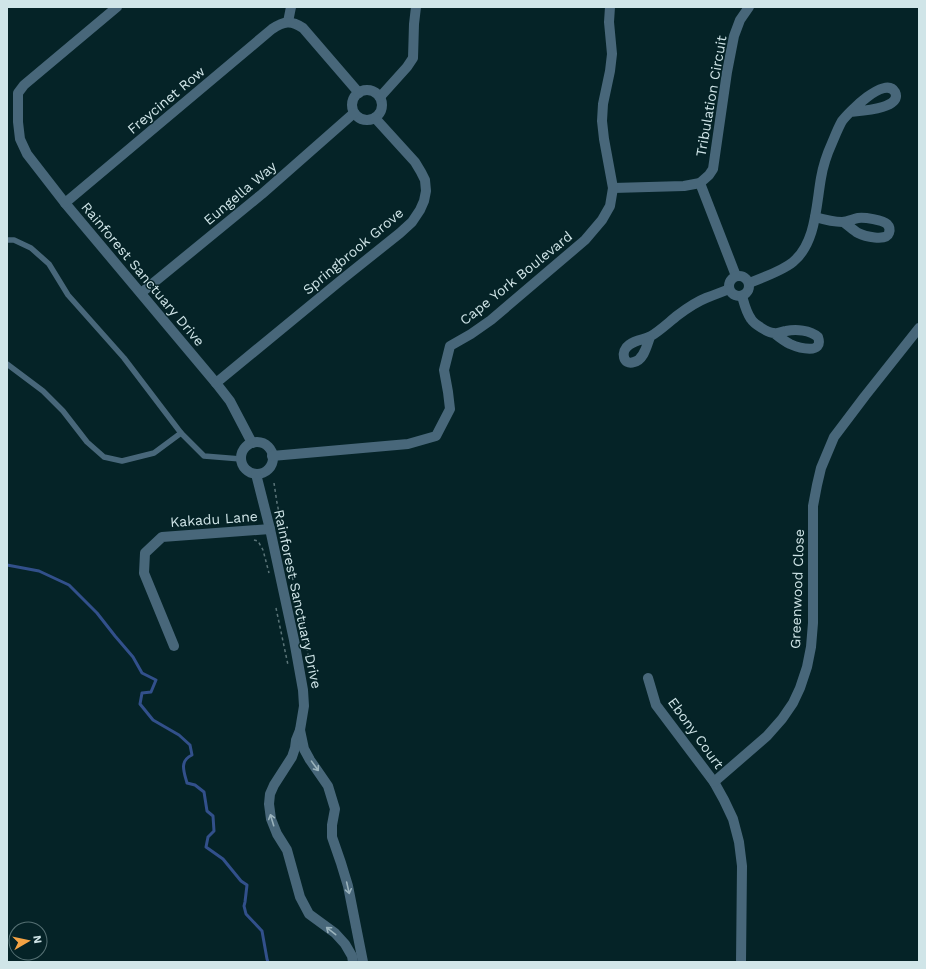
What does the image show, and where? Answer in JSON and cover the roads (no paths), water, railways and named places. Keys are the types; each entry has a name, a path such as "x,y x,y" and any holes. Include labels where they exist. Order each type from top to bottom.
{"street":[{"name":"Rainforest Sanctuary Drive","path":"117,7 24,85 18,93 18,122 20,139 27,154 65,203 230,401 252,443"},
{"path":"292,7 288,22 294,23 303,28 359,92"},
{"path":"380,97 407,67 413,58 416,7"},
{"path":"610,7 609,22 612,54 603,104 602,120 613,188 684,186 700,183 736,276"},
{"name":"Tribulation Circuit","path":"700,183 713,169 727,72 734,36 740,20 749,7"},
{"name":"Freycinet Row","path":"65,203 272,29 280,23 288,22"},
{"path":"370,91 380,97 382,108 375,118 365,120 354,113 353,102 354,98 359,92 370,91"},
{"path":"749,283 785,268 793,262 808,242 813,229 821,176 827,155 839,127 846,116 851,112"},
{"name":"Eungella Way","path":"141,293 262,194 354,113"},
{"name":"Springbrook Grove","path":"216,383 400,233 412,222 420,210 426,191 425,180 415,162 375,118"},
{"name":"Cape York Boulevard","path":"272,456 408,444 436,436 450,409 444,370 450,346 491,320 585,240 602,220 610,206 613,188"},
{"path":"814,217 843,222"},
{"path":"736,276 746,278 749,283 748,291 742,296 734,295 729,289 729,282 736,276"},
{"path":"650,337 693,305 705,298 729,289"},
{"path":"742,296 750,319 755,324 774,333"},
{"name":"Greenwood Close","path":"714,782 767,736 782,719 793,703 800,688 807,667 811,647 813,623 813,506 821,468 834,437 864,396 919,328"},
{"path":"257,442 265,445 269,449 272,456 272,462 266,472 256,474 248,472 244,468 241,459 242,453 244,449 252,443 257,442"},
{"name":"Rainforest Sanctuary Drive","path":"256,474 270,529 304,690 304,706 300,730 292,757 270,794 270,818 277,834 287,850 300,898 309,914 335,934 345,944 352,956 353,962"},
{"name":"Kakadu Lane","path":"174,646 144,573 145,553 162,537 270,529"},
{"name":"Ebony Court","path":"648,678 656,705 714,782"},
{"name":"Rainforest Sanctuary Drive","path":"300,730 304,749 328,786 335,809 332,825 332,837 342,863 348,886 363,962"},
{"path":"714,782 733,819 739,842 742,866 741,962"}],"lane":[{"path":"7,240 14,240 31,248 49,264 68,294 124,358 181,433 204,456 241,459"},
{"path":"7,364 43,391 63,411 87,442 104,457 122,460 154,453 181,433"}],"waterway":[{"path":"7,565 39,571 69,585 97,613 133,657 142,673 156,680 151,692 142,693 140,704 153,720 179,735 190,745 192,755 185,760 184,764 187,783 195,785 204,792 207,811 213,816 214,831 208,837 206,847 223,859 241,881 247,885 244,906 246,914 262,931 268,962"}]}
